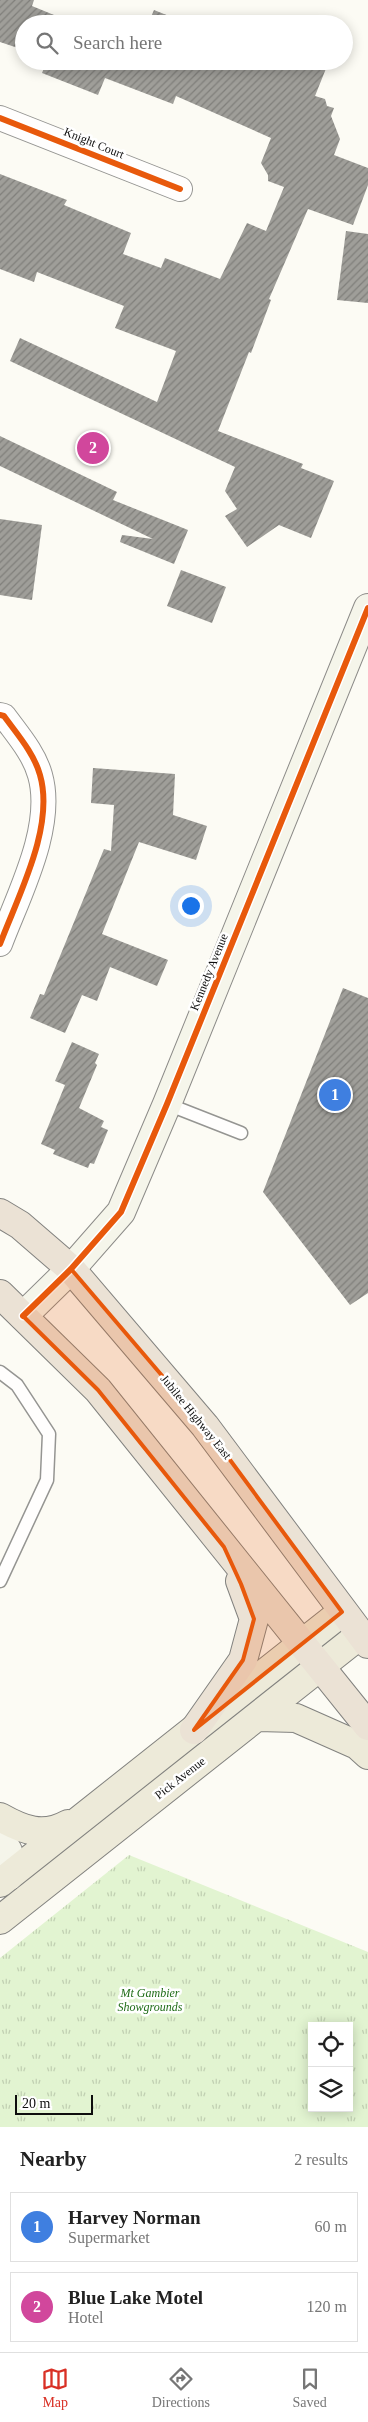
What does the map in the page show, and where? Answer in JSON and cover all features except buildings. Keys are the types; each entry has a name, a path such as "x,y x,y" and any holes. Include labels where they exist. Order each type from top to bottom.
{"highway":[{"name":"Jubilee Highway East","path":"0,1213 20,1225 71,1270 205,1426 364,1639"},
{"path":"0,1294 98,1390 368,1726"},
{"path":"194,1730 243,1660 254,1619 241,1584 224,1548"}],"main road":[{"path":"3,1877 84,1816 342,1612"},
{"name":"Pick Avenue","path":"0,1920 320,1668 364,1639"},
{"path":"258,1717 296,1718 357,1745 368,1755"},
{"path":"0,1817 20,1829 36,1833 56,1831 84,1816"}],"street":[{"name":"Knight Court","path":"0,118 180,189"},
{"name":"Kennedy Avenue","path":"24,1316 71,1270 121,1212 167,1104 368,608"},
{"path":"0,715 4,716 24,742 40,775 44,811 36,847 0,944"},
{"path":"0,1838 8,1851 3,1877 28,1898"}],"lane":[{"path":"167,1104 241,1133"},
{"path":"0,1372 17,1385 49,1434 47,1480 0,1581"}],"highlighted area":[{"path":"71,1269 205,1426 342,1612 194,1730 243,1660 254,1619 241,1584 224,1547 98,1390 23,1316"}],"green space":[{"name":"Mt Gambier Showgrounds","path":"129,1855 368,1952 368,2127 0,2127 0,1958"}],"cycle path":[{"path":"0,118 180,189"},
{"path":"23,1316 71,1269 121,1212 167,1104 368,608"},
{"path":"0,715 4,716 34,759 40,775 43,795 43,817 39,839 25,883 0,944"}],"place":[{"name":"Blue Lake Motel","path":"93,448"},
{"name":"Harvey Norman","path":"335,1095"}]}
